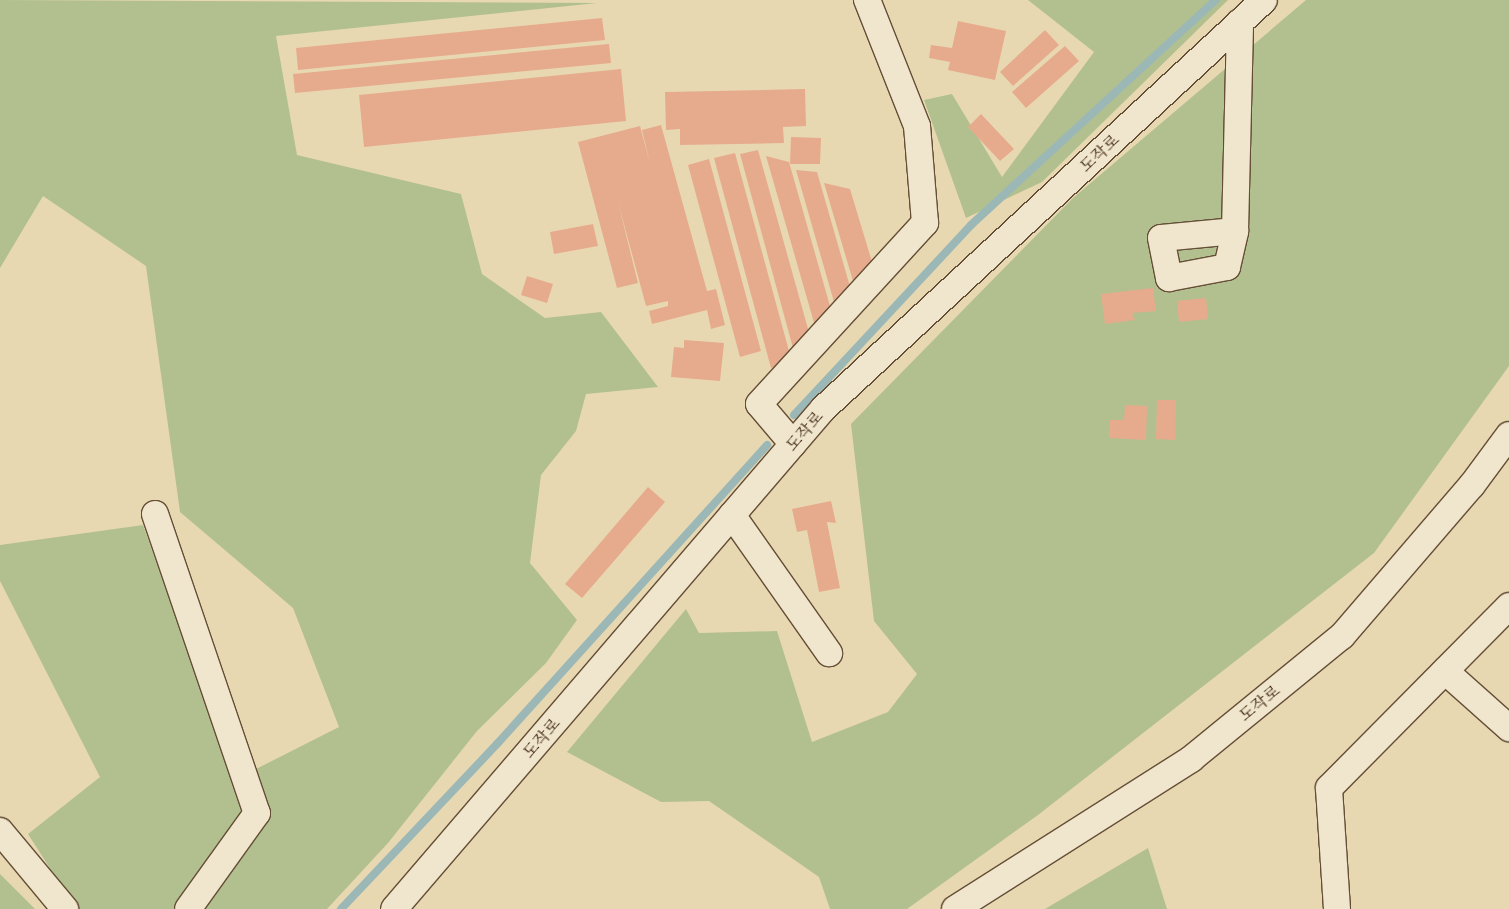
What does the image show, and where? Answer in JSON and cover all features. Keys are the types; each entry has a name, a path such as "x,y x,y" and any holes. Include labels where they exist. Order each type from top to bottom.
{"street":[{"path":"793,444 759,404 925,223 917,126 867,0"},
{"name":"도작로","path":"394,909 823,409 1264,0"},
{"path":"1235,231 1240,22"},
{"name":"도작로","path":"955,909 1191,759 1342,636 1472,485 1509,435"},
{"path":"155,514 257,813 188,909"},
{"path":"732,515 829,653"},
{"path":"1337,909 1329,788 1509,606"},
{"path":"1445,671 1509,728"},
{"path":"0,831 65,909"}],"green space":[{"path":"0,0 597,3 276,36 297,155 461,194 482,274 545,318 601,312 658,387 586,394 576,431 541,475 530,563 577,620 546,663 477,731 388,843 327,909 195,909 267,806 254,770 339,727 293,608 180,512 146,266 43,196 0,268"},
{"path":"1028,0 1228,0 1042,182 966,218 924,100 952,94 1002,177 1094,52"},
{"path":"1306,0 1509,0 1509,366 1374,553 1038,815 907,909 830,909 819,877 709,801 661,802 567,752 686,609 699,633 777,631 812,742 888,712 917,674 874,621 851,424 1073,198"},
{"path":"143,525 247,814 177,909 76,909 28,834 100,777 0,581 0,545"},
{"path":"1148,848 1167,909 1045,909"},
{"path":"0,874 35,909 0,909"}],"building":[{"path":"602,18 605,40 298,70 296,48"},
{"path":"958,21 1006,31 995,80 948,70 950,62 929,58 931,45 952,48"},
{"path":"1045,30 1059,45 1013,86 1000,72"},
{"path":"609,44 611,63 295,93 293,74"},
{"path":"1065,46 1079,61 1026,108 1012,92"},
{"path":"621,69 626,121 364,147 359,95"},
{"path":"805,89 806,126 783,127 784,143 680,145 680,129 666,130 665,92"},
{"path":"981,114 1014,149 1000,161 968,127"},
{"path":"661,125 707,291 716,289 725,325 711,329 707,310 652,324 649,311 668,306 668,301 646,306 618,202 638,283 617,288 578,142 640,126 650,163 642,130"},
{"path":"791,137 821,138 820,164 790,164"},
{"path":"758,150 812,343 793,348 740,154"},
{"path":"735,153 792,362 771,368 714,158"},
{"path":"766,156 789,162 834,320 815,326"},
{"path":"709,159 761,351 740,357 688,165"},
{"path":"796,170 817,172 853,297 834,302"},
{"path":"824,183 850,189 876,275 853,281"},
{"path":"593,224 598,246 554,254 550,232"},
{"path":"527,276 553,284 547,303 521,295"},
{"path":"1153,288 1156,311 1132,313 1135,320 1105,324 1101,294"},
{"path":"1206,298 1208,319 1179,322 1177,301"},
{"path":"684,340 724,343 720,381 671,377 674,347 684,348"},
{"path":"1157,400 1176,400 1175,440 1156,439"},
{"path":"1125,405 1147,406 1146,440 1109,438 1110,420 1124,420"},
{"path":"648,487 665,502 582,598 565,584"},
{"path":"831,501 836,523 827,522 840,588 819,592 807,530 797,532 792,509"}],"waterway":[{"path":"794,415 971,225 1216,0"},
{"path":"341,909 497,744 767,445"}]}
